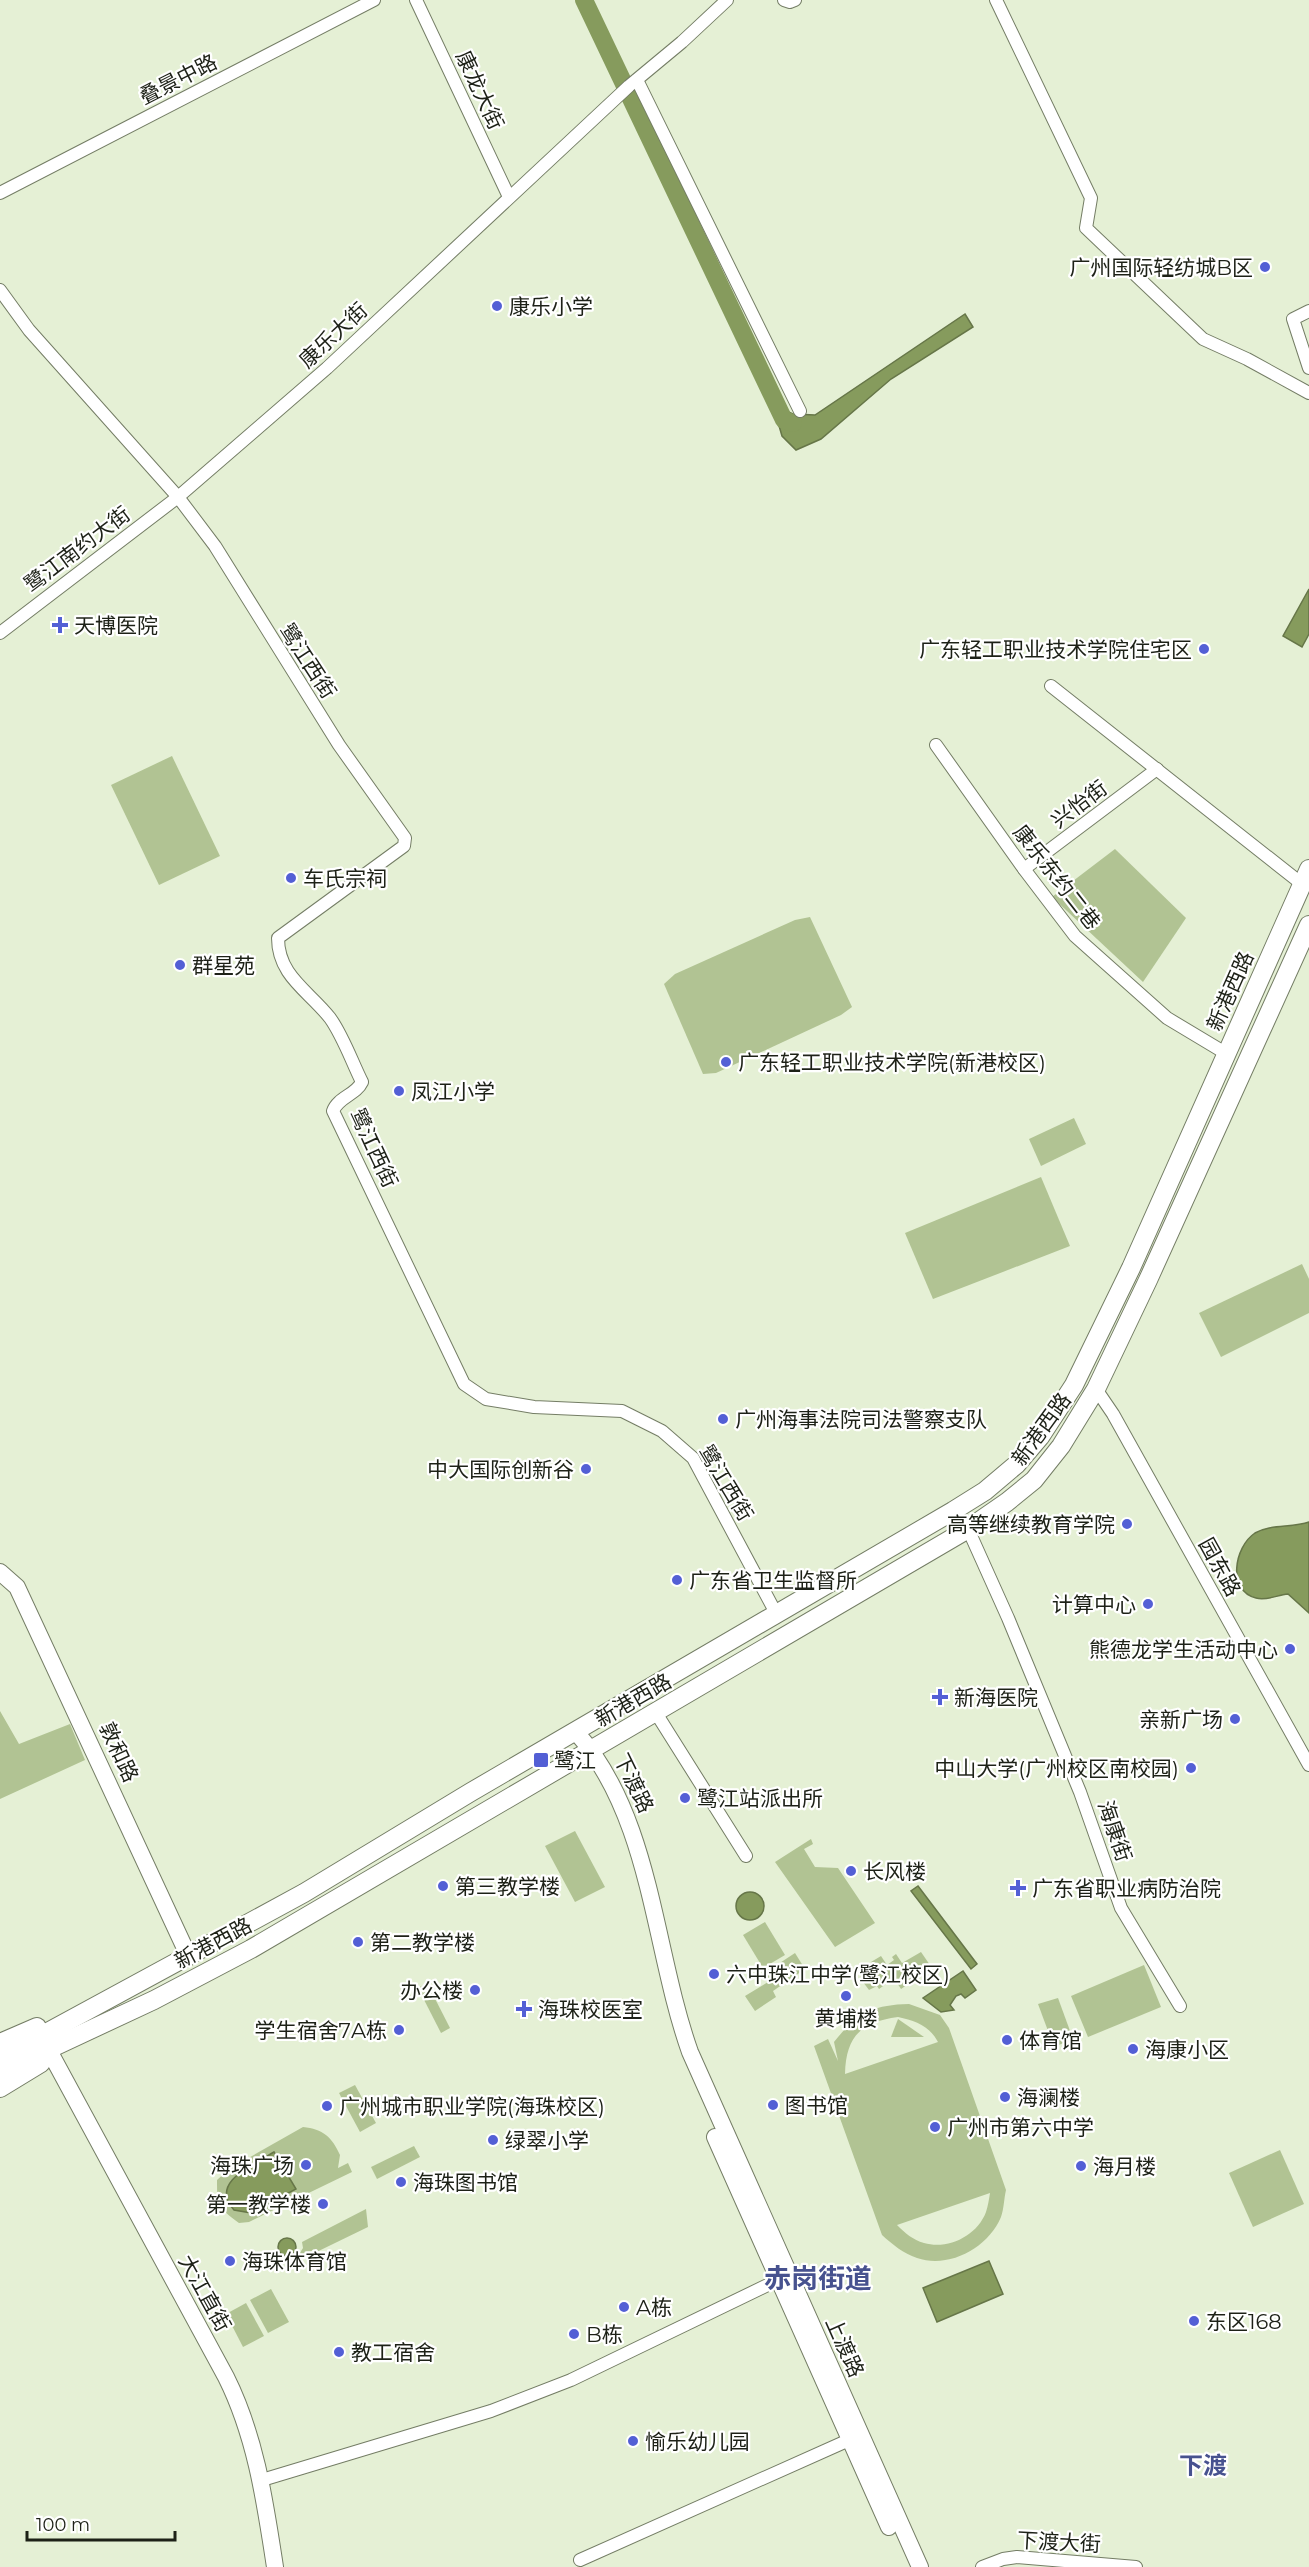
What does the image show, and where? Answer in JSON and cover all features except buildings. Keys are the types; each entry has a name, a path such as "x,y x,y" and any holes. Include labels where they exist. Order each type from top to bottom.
{"main road":[{"name":"新港西路","path":"0,2058 304,1893 526,1760 953,1511 1005,1475 1040,1437 1074,1385 1133,1263 1306,877"},
{"name":"新港西路","path":"0,2072 173,1990 251,1949 968,1529 1020,1492 1061,1446 1096,1389 1309,925"},
{"path":"1133,1263 1152,1271"},
{"path":"1005,1475 1020,1492"},
{"name":"敦和路","path":"0,1572 17,1587 189,1957"},
{"path":"599,1719 611,1739"},
{"name":"下渡路","path":"576,1732 588,1752 624,1842 672,2031 697,2082"},
{"path":"526,1760 538,1780"},
{"path":"0,2043 42,2025 84,2012"},
{"path":"0,2088 90,2030"},
{"name":"大江直街","path":"52,2056 228,2382 244,2421 262,2480 275,2567"},
{"name":"上渡路","path":"697,2082 778,2280 907,2567"},
{"name":"上渡路","path":"697,2082 920,2567"}],"street":[{"name":"叠景中路","path":"0,194 374,0"},
{"name":"康龙大街","path":"416,0 509,197"},
{"name":"康乐大街","path":"178,497 327,368 613,101 727,0"},
{"path":"784,0 790,2 795,0"},
{"path":"997,0 1091,198 1086,228 1203,339 1247,359 1309,393"},
{"path":"637,80 800,411"},
{"name":"鹭江西街","path":"0,290 29,330 178,497 215,546 339,745 405,838 404,846 278,938 278,955 289,974 331,1020 362,1082 359,1087 336,1103 333,1111 464,1384 486,1399 534,1407 622,1411 662,1431 693,1458 777,1615"},
{"path":"1309,311 1293,319 1309,368"},
{"name":"鹭江南约大街","path":"0,633 178,497"},
{"path":"1051,686 1157,769 1306,877"},
{"name":"康乐东约二巷","path":"936,745 1024,869 1075,936 1167,1018 1227,1054"},
{"name":"兴怡街","path":"1024,869 1157,769"},
{"name":"园东路","path":"1096,1389 1119,1424 1309,1765"},
{"name":"海康街","path":"968,1529 1065,1753 1121,1908 1180,2006"},
{"path":"656,1713 746,1856"},
{"path":"262,2480 423,2433 501,2407 571,2380 778,2280"},
{"path":"580,2560 849,2440"},
{"name":"下渡大街","path":"982,2567 1003,2559 1017,2557 1136,2567"}],"shaded area":[{"path":"965,314 973,327 891,379 821,439 796,450 782,436 773,405 793,414 815,415"},
{"path":"1309,589 1309,634 1302,647 1283,636"},
{"path":"172,756 220,856 159,885 111,785"},
{"path":"1115,849 1186,918 1143,982 1052,897"},
{"path":"810,917 852,1007 841,1015 716,1073 703,1074 664,984 675,974 795,920"},
{"path":"1074,1118 1086,1144 1041,1166 1029,1139"},
{"path":"1041,1177 1070,1246 933,1299 905,1233"},
{"path":"1302,1264 1309,1279 1309,1313 1221,1357 1199,1313"},
{"path":"1309,1522 1309,1613 1288,1594 1264,1599 1247,1594 1237,1578 1237,1568 1238,1558 1248,1540 1255,1533 1267,1528"},
{"path":"0,1711 19,1744 70,1724 85,1760 0,1799"},
{"path":"575,1831 605,1887 575,1902 545,1846"},
{"path":"811,1839 813,1844 804,1849 815,1867 838,1868 875,1923 835,1947 775,1862"},
{"path":"918,1886 977,1964 971,1969 911,1891"},
{"path":"750,1892 760,1896 764,1906 760,1916 750,1920 740,1916 736,1906 740,1896"},
{"path":"765,1922 785,1955 763,1968 743,1935"},
{"path":"921,1952 932,1968 901,1989 894,1978 879,1989 877,1986 869,1990 863,1982 869,1978 866,1973 875,1967 871,1962 881,1956 887,1965 894,1960 892,1957 896,1954 902,1963"},
{"path":"795,1953 805,1969 773,1991 776,1997 755,2011 745,1996 768,1982 763,1974"},
{"path":"1144,1965 1161,2007 1088,2037 1071,1996"},
{"path":"963,1971 976,1990 965,1998 961,1994 956,1996 950,2005 954,2010 941,2012 923,1998"},
{"path":"427,1983 450,2028 441,2033 418,1988"},
{"path":"1058,1998 1073,2039 1054,2047 1038,2004"},
{"path":"909,2004 940,2015 949,2028 1006,2190 1001,2217 987,2238 966,2253 942,2261 929,2261 912,2256 882,2235 814,2046 828,2039 838,2061 834,2042 850,2024 866,2012","holes":["898,2017 921,2025 930,2031 938,2042 845,2074 848,2050 858,2033 874,2023","990,2193 982,2221 969,2234 952,2243 933,2245 924,2243 909,2236 897,2225"]},
{"path":"898,2019 924,2037 891,2037"},
{"path":"355,2085 376,2123 360,2132 339,2093"},
{"path":"303,2127 326,2135 334,2143 340,2155 338,2168 348,2163 352,2172 249,2222 239,2223 220,2206 217,2196 217,2180 229,2169"},
{"path":"414,2146 420,2157 377,2179 371,2167"},
{"path":"1280,2150 1304,2204 1253,2227 1229,2173"},
{"path":"274,2152 296,2189 251,2213 234,2210 227,2200 230,2183 246,2168"},
{"path":"366,2209 368,2227 298,2261 296,2259 303,2248 302,2242"},
{"path":"283,2238 291,2238 296,2243 294,2254 283,2256 278,2251 278,2243"},
{"path":"989,2261 1003,2294 937,2322 923,2288"},
{"path":"271,2289 289,2322 268,2333 250,2300"},
{"path":"246,2303 264,2336 243,2347 226,2314"}],"waterway":[{"path":"584,0 784,420 793,423"}],"place":[{"name":"广州国际轻纺城B区","path":"1265,267"},
{"name":"康乐小学","path":"497,306"},
{"name":"天博医院","path":"60,625"},
{"name":"广东轻工职业技术学院住宅区","path":"1204,649"},
{"name":"车氏宗祠","path":"291,878"},
{"name":"群星苑","path":"180,965"},
{"name":"广东轻工职业技术学院(新港校区)","path":"726,1062"},
{"name":"凤江小学","path":"399,1091"},
{"name":"广州海事法院司法警察支队","path":"723,1419"},
{"name":"中大国际创新谷","path":"586,1469"},
{"name":"高等继续教育学院","path":"1127,1524"},
{"name":"广东省卫生监督所","path":"677,1580"},
{"name":"计算中心","path":"1148,1604"},
{"name":"熊德龙学生活动中心","path":"1290,1649"},
{"name":"新海医院","path":"940,1697"},
{"name":"亲新广场","path":"1235,1719"},
{"name":"鹭江","path":"541,1760"},
{"name":"中山大学(广州校区南校园)","path":"1191,1768"},
{"name":"鹭江站派出所","path":"685,1798"},
{"name":"长风楼","path":"851,1871"},
{"name":"第三教学楼","path":"443,1886"},
{"name":"广东省职业病防治院","path":"1018,1888"},
{"name":"第二教学楼","path":"358,1942"},
{"name":"六中珠江中学(鹭江校区)","path":"714,1974"},
{"name":"办公楼","path":"475,1990"},
{"name":"黄埔楼","path":"846,1996"},
{"name":"海珠校医室","path":"524,2009"},
{"name":"学生宿舍7A栋","path":"399,2030"},
{"name":"体育馆","path":"1007,2040"},
{"name":"海康小区","path":"1133,2049"},
{"name":"海澜楼","path":"1005,2097"},
{"name":"图书馆","path":"773,2105"},
{"name":"广州城市职业学院(海珠校区)","path":"327,2106"},
{"name":"广州市第六中学","path":"935,2127"},
{"name":"绿翠小学","path":"493,2140"},
{"name":"海珠广场","path":"306,2165"},
{"name":"海月楼","path":"1081,2166"},
{"name":"海珠图书馆","path":"401,2182"},
{"name":"第一教学楼","path":"323,2204"},
{"name":"海珠体育馆","path":"230,2261"},
{"name":"A栋","path":"624,2307"},
{"name":"东区168","path":"1194,2321"},
{"name":"B栋","path":"574,2334"},
{"name":"教工宿舍","path":"339,2352"},
{"name":"愉乐幼儿园","path":"633,2441"}],"district":[{"name":"赤岗街道","path":"818,2278"},
{"name":"下渡","path":"1203,2465"}]}
